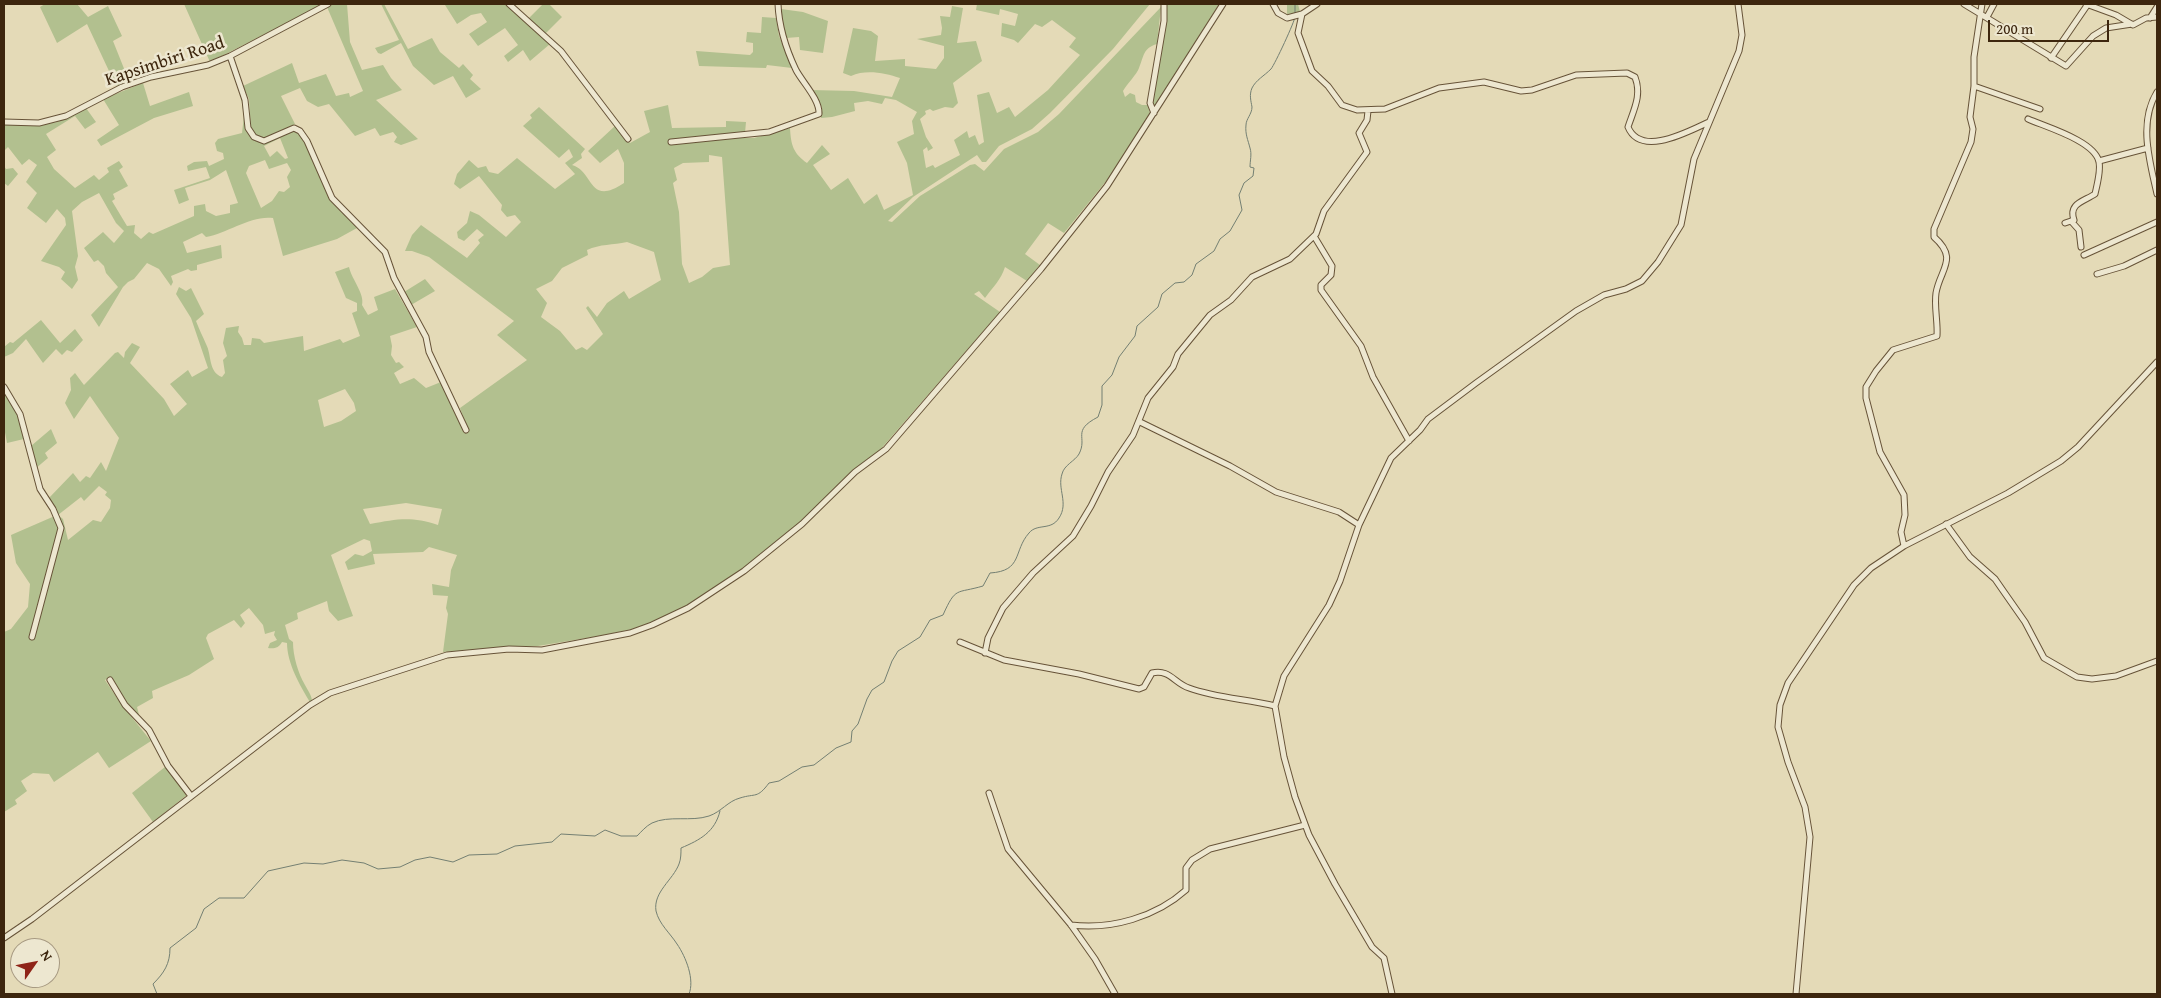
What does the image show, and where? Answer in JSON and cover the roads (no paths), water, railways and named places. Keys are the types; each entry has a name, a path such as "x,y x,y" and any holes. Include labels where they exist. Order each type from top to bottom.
{"street":[{"name":"Kapsimbiri Road","path":"4,122 39,123 54,121 78,111 122,87 151,77 208,65 230,56 328,4"},
{"path":"509,4 561,51 628,139"},
{"path":"671,142 769,132 819,114 818,107 796,69 782,37 778,4"},
{"path":"1154,113 1150,103 1164,21 1164,4"},
{"path":"4,938 32,919 191,796 235,765 310,705 330,693 447,655 509,649 542,650 630,633 672,617 744,571 802,524 855,472 886,449 1041,269 1127,158 1223,4"},
{"path":"1273,4 1282,16 1288,18 1298,16 1316,4"},
{"path":"1392,994 1384,958 1372,947 1335,884 1304,825 1284,757 1275,706 1284,676 1333,597 1359,525 1391,458 1428,419 1576,311 1604,295 1634,286 1650,274 1671,243 1680,225 1694,159 1739,51 1742,34 1738,4"},
{"path":"1967,4 2066,66 2094,36 2106,28 2132,24 2157,17"},
{"path":"1904,546 1901,532 1905,515 1904,495 1879,447 1866,398 1866,387 1893,350 1937,336 1936,293 1947,260 1944,246 1934,237 1934,228 1971,142 1973,129 1970,116 1974,86 1974,57 1982,4"},
{"path":"1987,17 1994,4"},
{"path":"2051,58 2087,4 2132,24"},
{"path":"2150,18 2157,7"},
{"path":"1298,16 1298,33 1312,71 1328,86 1342,105 1368,111 1386,109 1432,90 1449,86 1484,82 1521,91 1532,90 1576,75 1627,73 1635,77 1639,90 1638,100 1628,126 1638,137 1649,141 1665,140 1709,122"},
{"path":"230,56 246,100 248,126 252,135 264,141 288,129 294,128 300,131 312,149 332,198 385,252 394,278 426,337 429,352 466,430"},
{"path":"1974,86 2040,109"},
{"path":"2157,92 2149,111 2148,148 2157,194"},
{"path":"985,653 988,638 1002,608 1033,573 1074,536 1108,472 1140,422 1148,398 1173,366 1178,354 1210,315 1231,300 1252,277 1290,258 1314,236 1324,211 1367,152 1359,133 1367,120 1368,111"},
{"path":"2028,118 2082,143 2091,149 2099,161 2096,194 2074,206 2072,215 2074,220 2072,221 2079,230 2081,247"},
{"path":"2099,161 2148,148"},
{"path":"2065,223 2072,221"},
{"path":"2084,255 2157,222"},
{"path":"1314,236 1332,266 1331,275 1321,285 1321,290 1361,346 1373,377 1409,441"},
{"path":"2097,274 2124,266 2157,250"},
{"path":"1796,994 1808,883 1810,830 1806,807 1781,741 1778,722 1780,705 1788,683 1800,662 1854,585 1871,568 1904,546 2008,493 2061,461 2078,446 2157,362"},
{"path":"4,387 20,414 40,489 54,509 61,528 32,637"},
{"path":"1140,422 1230,466 1276,492 1339,512 1359,525"},
{"path":"1946,524 1970,557 1995,580 2004,592 2025,622 2044,658 2077,677 2092,679 2111,677 2157,661"},
{"path":"960,642 1015,663 1079,674 1138,689 1144,688 1152,673 1165,672 1171,675 1179,684 1202,692 1275,706"},
{"path":"110,680 124,705 149,730 168,766 191,796"},
{"path":"989,793 1008,849 1071,925 1095,959 1115,994"},
{"path":"1071,925 1109,925 1146,915 1186,890 1186,868 1201,853 1225,844 1304,825"}],"waterway":[{"path":"1295,4 1295,13"},
{"path":"157,994 153,984 166,968 170,948 196,928 204,909 219,898 244,898 268,871 304,863 323,864 342,860 364,863 378,869 400,867 415,860 430,857 453,862 469,855 497,854 515,846 552,842 561,834 595,836 605,830 621,836 637,836 652,823 666,819 702,818 709,816 736,799 756,795 769,783 779,781 802,767 814,765 836,748 851,742 852,731 858,724 867,699 872,690 884,682 898,651 920,637 930,620 943,615 954,595 983,586 990,573 1008,568 1013,564 1024,540 1032,530 1048,526 1059,518 1063,507 1061,485 1063,471 1079,454 1082,443 1082,430 1098,417 1102,405 1102,386 1112,375 1119,357 1135,336 1137,326 1158,307 1162,294 1175,283 1184,282 1192,275 1196,264 1214,251 1220,239 1230,231 1242,210 1239,195 1244,183 1253,176 1254,168 1250,167 1251,153 1246,134 1247,121 1252,110 1251,91 1256,83 1271,69 1295,17"},
{"path":"689,994 691,982 684,955 660,920 656,911 657,898 679,864 681,848 706,834 714,825 720,811"}]}
